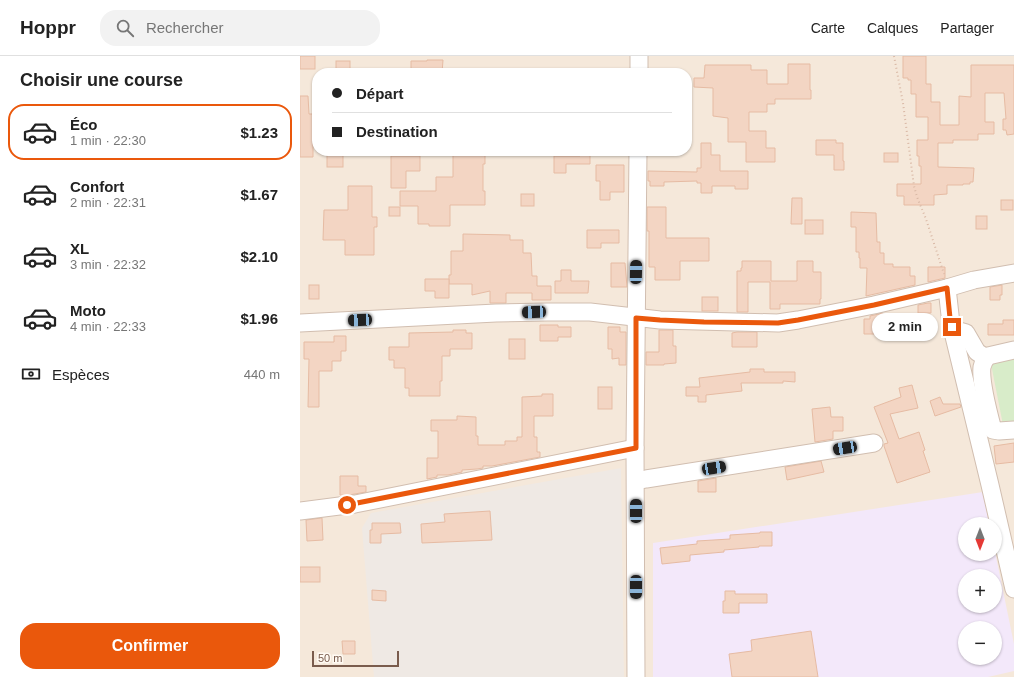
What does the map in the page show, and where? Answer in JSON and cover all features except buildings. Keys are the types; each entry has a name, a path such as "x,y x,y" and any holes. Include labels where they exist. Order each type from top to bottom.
{"street":[{"path":"639,56 639,68"},
{"path":"636,677 636,318 638,156"},
{"path":"300,322 496,313 590,312 660,320 778,323 874,305 976,280 1014,273"},
{"path":"948,288 952,329 1014,588"},
{"path":"952,329 966,333 977,352 986,358"},
{"path":"1014,350 987,356 982,368 982,381 993,430 999,432 1014,430"},
{"path":"636,481 874,443"},
{"path":"300,511 355,504 636,448"}],"path":[{"path":"894,56 903,103 914,186 948,288"}],"shaded area":[{"path":"300,56 1014,56 1014,677 300,677"},
{"path":"621,468 624,677 374,677 362,528 371,513"},
{"path":"983,492 988,517 958,517 958,561 997,561 999,569 958,569 958,613 1002,613 1002,586 1014,644 1014,671 988,677 653,677 653,543"}],"green space":[{"path":"1014,355 1014,423 1003,425 990,359"}],"route":[{"path":"347,505 636,448 636,318 704,322 778,323 874,305 947,288 952,327"}]}
